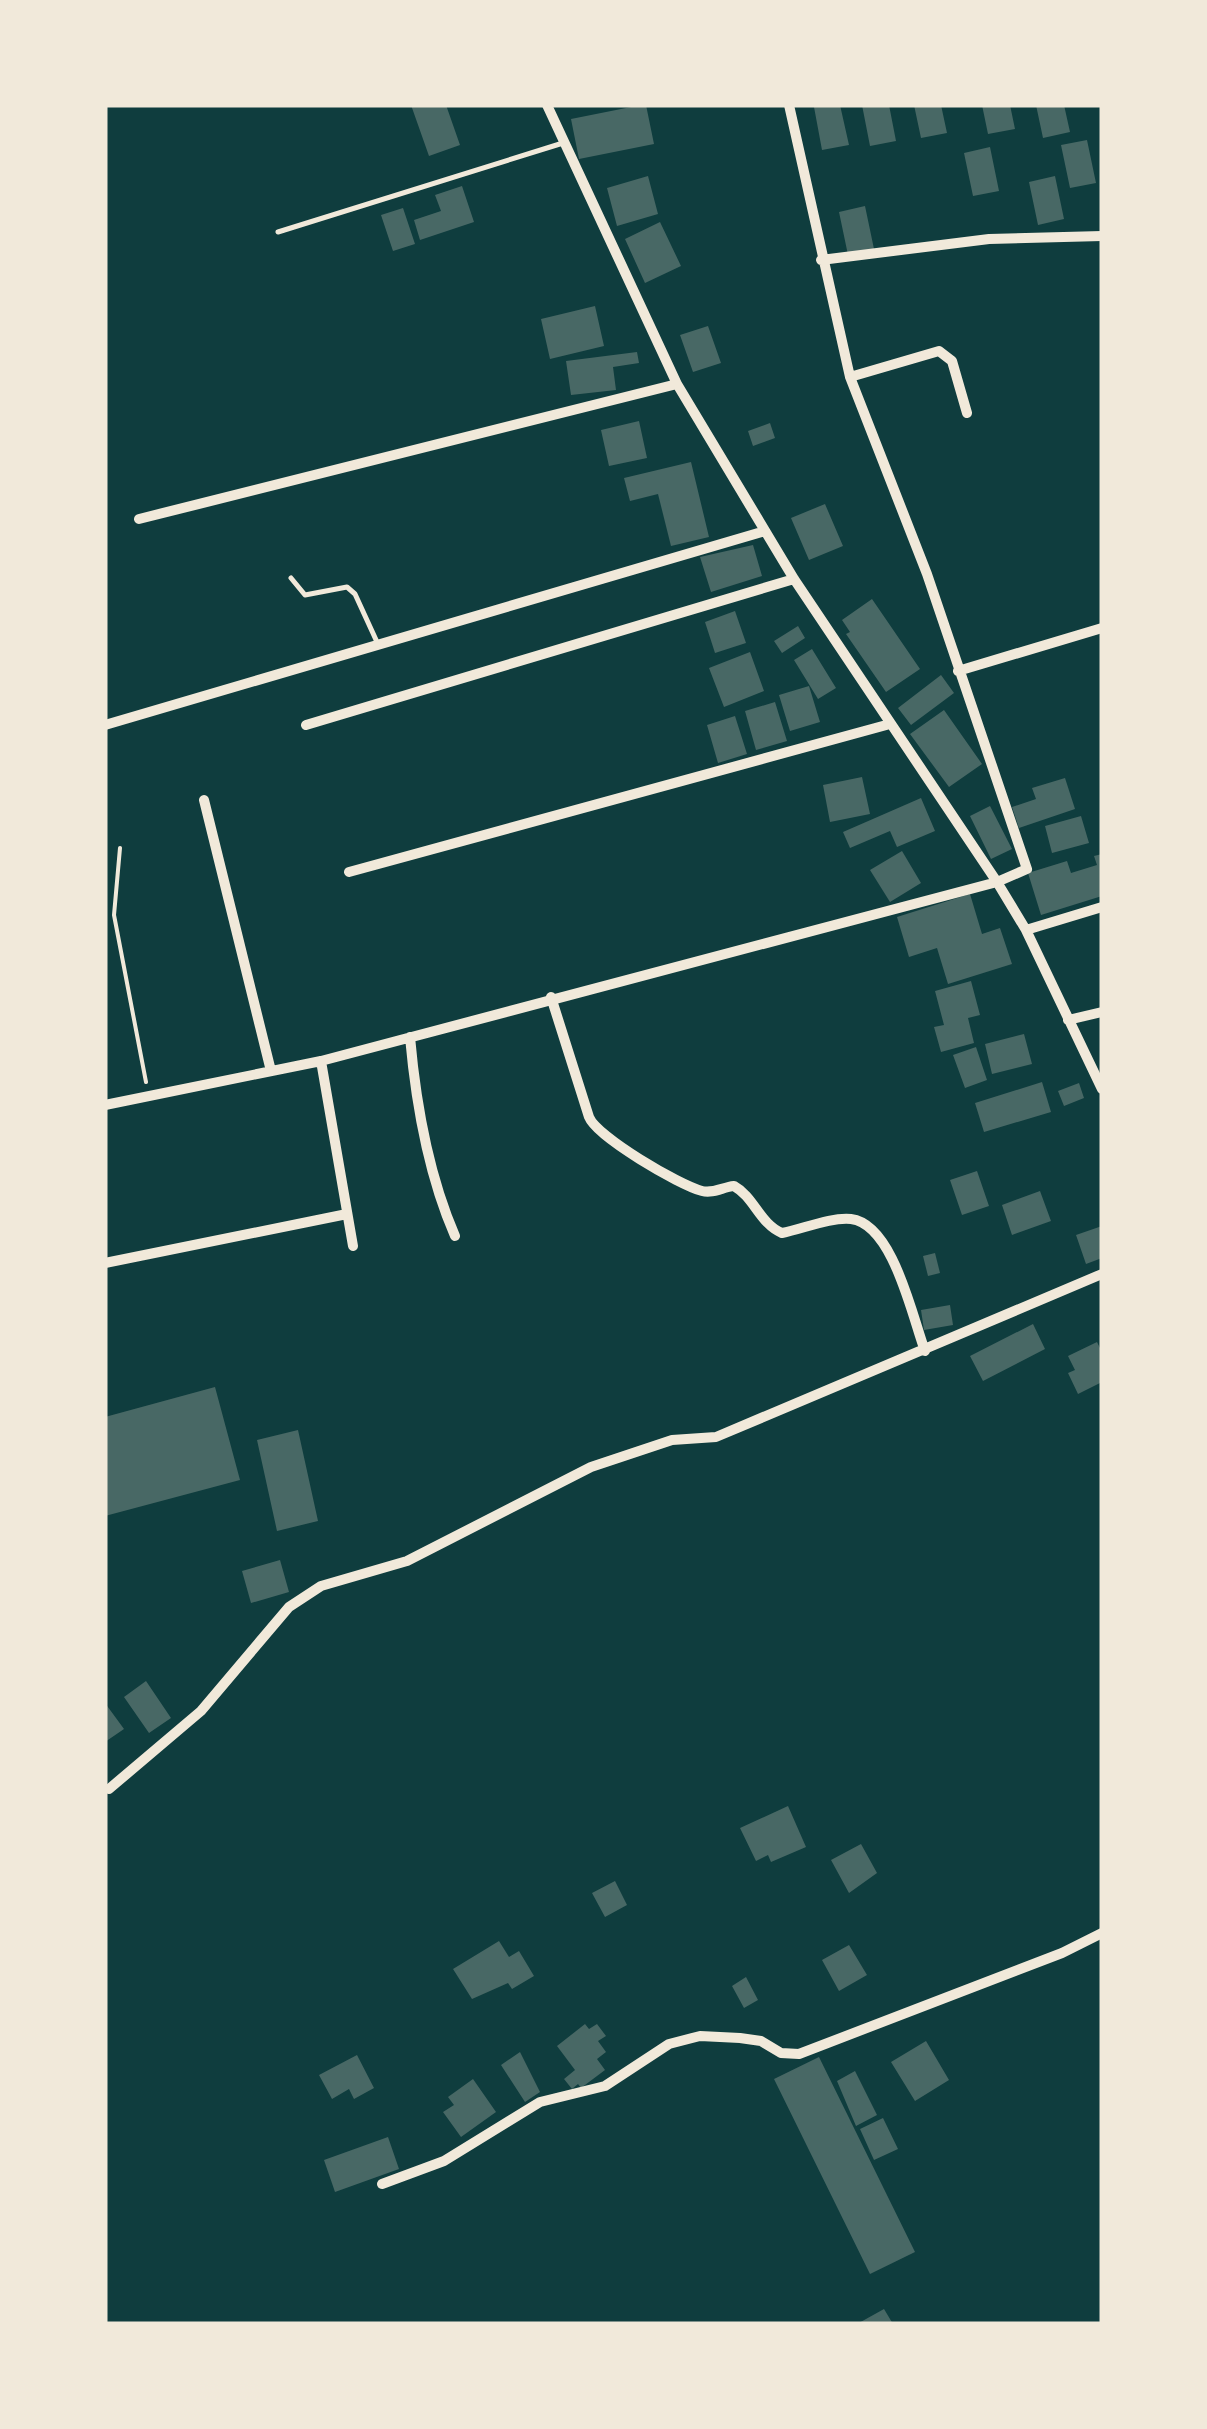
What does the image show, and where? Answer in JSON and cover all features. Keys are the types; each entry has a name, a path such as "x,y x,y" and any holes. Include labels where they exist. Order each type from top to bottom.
{"street":[{"path":"546,105 677,384 794,580 1026,930 1102,1088"},
{"path":"105,1106 321,1061 1023,874 1028,864 927,574 850,377 788,105"},
{"path":"821,260 990,239 1102,236"},
{"path":"850,377 939,351 952,361 967,413"},
{"path":"138,519 677,384"},
{"path":"105,725 765,531"},
{"path":"306,725 794,580"},
{"path":"958,671 1102,628"},
{"path":"348,872 890,724"},
{"path":"204,800 270,1071"},
{"path":"1026,930 1102,907"},
{"path":"552,997 589,1118 600,1135 620,1142 664,1174 706,1192 734,1186 744,1192 771,1229 782,1233 853,1219 874,1229 898,1267 925,1351"},
{"path":"1068,1020 1102,1012"},
{"path":"410,1037 420,1118 441,1205 454,1236"},
{"path":"321,1061 353,1246"},
{"path":"105,1264 348,1214"},
{"path":"108,1788 201,1711 289,1607 321,1586 407,1561 590,1466 672,1440 716,1437 1102,1274"},
{"path":"382,2184 444,2161 540,2102 605,2086 669,2044 700,2036 740,2038 761,2041 782,2053 798,2054 1062,1953 1102,1933"}],"lane":[{"path":"278,232 563,143"},
{"path":"291,578 305,595 343,586 352,591 378,645"}],"path":[{"path":"120,848 114,915 149,1096"}],"building":[{"path":"411,105 446,105 460,145 429,156"},
{"path":"646,105 654,144 579,159 571,119"},
{"path":"840,105 849,145 822,150 814,107"},
{"path":"862,105 889,105 896,141 870,146"},
{"path":"914,105 941,105 947,133 921,138"},
{"path":"982,105 1010,105 1015,129 988,134"},
{"path":"1036,105 1064,105 1070,132 1043,138"},
{"path":"1087,140 1096,183 1070,188 1061,145"},
{"path":"990,147 999,191 973,196 964,153"},
{"path":"648,176 658,214 617,226 607,188"},
{"path":"1055,176 1064,219 1038,225 1029,182"},
{"path":"462,186 474,222 420,240 414,220 441,211 435,195"},
{"path":"865,206 874,249 848,255 839,212"},
{"path":"403,208 415,244 393,251 381,215"},
{"path":"660,222 681,266 645,283 625,239"},
{"path":"595,306 604,346 550,359 541,319"},
{"path":"708,326 721,363 693,372 680,335"},
{"path":"637,352 639,363 613,367 616,390 571,395 566,361"},
{"path":"639,421 647,458 609,466 601,430"},
{"path":"770,423 775,438 753,446 748,431"},
{"path":"691,462 709,537 671,546 658,494 630,501 624,478"},
{"path":"825,504 843,546 809,560 791,518"},
{"path":"753,545 762,576 711,592 700,557"},
{"path":"872,599 920,669 886,692 846,634 850,632 842,620"},
{"path":"735,611 746,643 715,653 705,622"},
{"path":"798,626 805,638 782,653 774,641"},
{"path":"812,649 836,688 818,699 794,660"},
{"path":"750,652 764,691 724,707 709,668"},
{"path":"941,675 954,693 911,725 898,708"},
{"path":"809,686 820,722 790,731 779,695"},
{"path":"775,702 787,741 756,750 745,711"},
{"path":"944,710 982,764 949,787 910,734"},
{"path":"735,716 747,754 718,763 707,725"},
{"path":"862,777 870,814 830,822 823,785"},
{"path":"1065,778 1075,809 1019,828 1012,807 1036,799 1032,788"},
{"path":"921,798 935,831 897,847 890,831 850,848 843,832"},
{"path":"990,806 1012,849 991,859 970,816"},
{"path":"1081,816 1089,843 1052,853 1045,826"},
{"path":"902,851 921,883 890,902 870,870"},
{"path":"1102,854 1102,896 1041,915 1028,873 1067,861 1071,873 1097,865 1094,856"},
{"path":"970,894 982,934 1000,928 1012,964 948,984 937,948 909,957 897,917"},
{"path":"971,981 980,1015 968,1018 974,1043 941,1052 934,1027 944,1025 935,991"},
{"path":"1024,1034 1032,1064 992,1074 985,1044"},
{"path":"976,1047 987,1080 965,1088 953,1055"},
{"path":"1042,1082 1051,1112 984,1132 975,1103"},
{"path":"1079,1083 1084,1098 1064,1106 1058,1091"},
{"path":"977,1171 989,1206 962,1215 950,1180"},
{"path":"1040,1191 1051,1221 1012,1235 1002,1205"},
{"path":"1102,1226 1102,1258 1086,1264 1076,1235"},
{"path":"935,1253 940,1273 928,1276 923,1256"},
{"path":"950,1305 953,1325 924,1330 921,1310"},
{"path":"1033,1324 1045,1349 983,1381 970,1356"},
{"path":"1097,1342 1102,1352 1102,1382 1078,1394 1068,1373 1075,1370 1068,1356"},
{"path":"215,1387 240,1480 105,1516 105,1417"},
{"path":"298,1430 318,1521 277,1531 257,1440"},
{"path":"280,1560 289,1592 251,1603 242,1571"},
{"path":"146,1681 171,1718 149,1733 124,1697"},
{"path":"105,1703 124,1729 105,1742"},
{"path":"788,1806 806,1847 771,1862 768,1855 756,1861 740,1828"},
{"path":"861,1844 877,1873 849,1893 831,1860"},
{"path":"615,1881 627,1905 605,1917 592,1893"},
{"path":"499,1941 509,1957 519,1951 534,1976 512,1989 508,1983 472,1999 453,1969"},
{"path":"849,1945 867,1975 839,1991 822,1960"},
{"path":"746,1977 758,2000 744,2008 732,1986"},
{"path":"585,2024 589,2029 597,2024 606,2036 598,2041 606,2052 597,2059 605,2070 581,2088 578,2084 572,2089 564,2079 575,2070 557,2046"},
{"path":"926,2041 949,2080 915,2101 891,2062"},
{"path":"520,2052 540,2092 525,2102 501,2065"},
{"path":"357,2055 374,2088 354,2099 349,2089 332,2099 319,2075"},
{"path":"819,2057 915,2252 870,2274 774,2079"},
{"path":"855,2071 877,2115 856,2126 837,2081"},
{"path":"473,2079 496,2112 461,2137 443,2112 454,2105 448,2097"},
{"path":"883,2118 898,2149 874,2160 860,2129"},
{"path":"388,2137 399,2169 335,2192 324,2160"},
{"path":"884,2309 893,2324 857,2324"}]}
